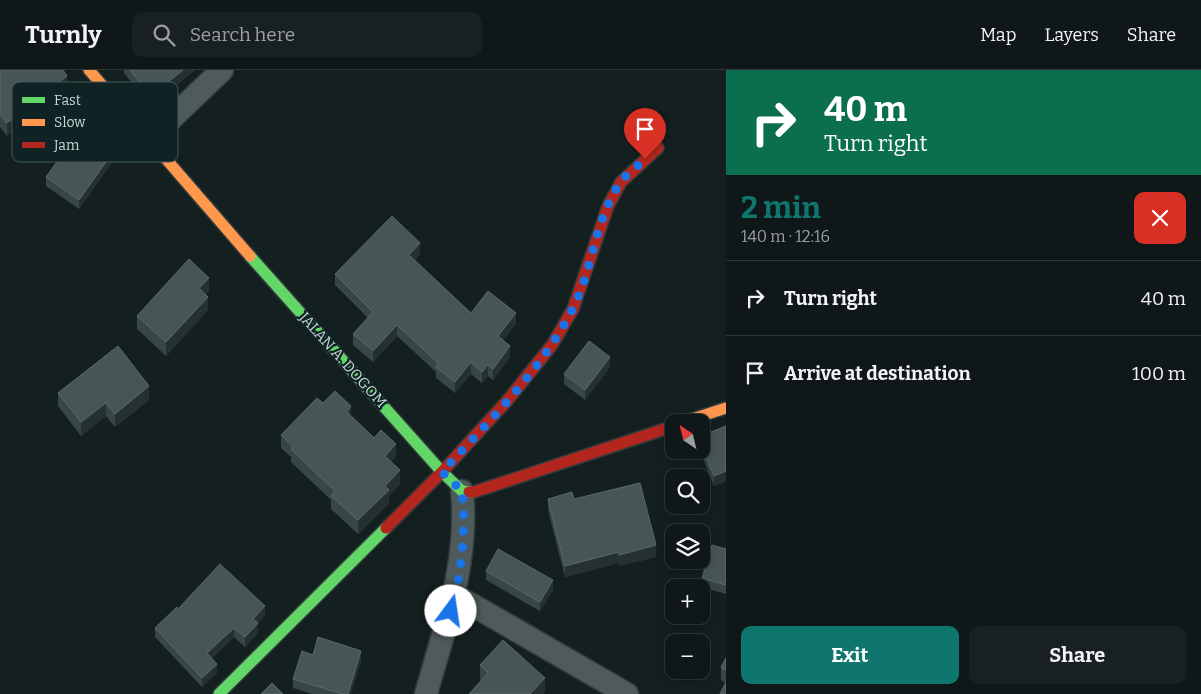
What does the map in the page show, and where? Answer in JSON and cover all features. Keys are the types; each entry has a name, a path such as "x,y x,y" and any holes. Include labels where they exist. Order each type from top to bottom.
{"main road":[{"name":"JALAN A. DOGOM","path":"89,70 99,82"},
{"path":"219,694 442,472 507,401 552,345 573,309 594,241 621,182 658,148"},
{"name":"JALAN A. DOGOM","path":"169,162 283,294 442,472 462,491"},
{"path":"708,414 726,408"},
{"path":"462,491 474,492 665,429"}],"street":[{"path":"178,113 222,70"},
{"path":"426,694 456,595 464,526 462,491"},
{"path":"456,595 627,694"}],"building":[{"path":"0,70 63,70 67,76 59,82 12,82 12,119 7,123 0,114"},
{"path":"130,70 183,70 168,82 140,82"},
{"path":"57,162 106,162 79,200 46,177"},
{"path":"392,216 420,243 409,255 471,313 488,291 516,313 498,336 510,346 493,369 488,365 482,372 471,362 455,382 436,367 438,363 397,325 373,351 353,334 373,312 335,274"},
{"path":"189,259 209,278 199,288 208,297 166,342 137,316"},
{"path":"589,341 610,357 585,390 564,374"},
{"path":"118,346 149,386 115,414 106,403 81,422 58,393"},
{"path":"335,391 351,406 347,412 374,438 381,430 396,444 385,456 400,470 385,486 389,490 358,520 331,496 335,491 291,449 293,446 281,435 317,398 323,403"},
{"path":"726,426 726,471 714,476 707,459 710,459 710,432"},
{"path":"640,483 656,545 565,566 548,499 572,492 574,499"},
{"path":"712,545 726,549 726,585 702,578 705,569 710,569"},
{"path":"498,549 553,580 540,602 486,571"},
{"path":"220,564 265,606 253,619 258,623 245,637 234,628 207,653 217,664 202,678 155,628 177,607 178,609"},
{"path":"318,637 361,651 348,694 293,679 302,651 313,655"},
{"path":"503,640 545,678 530,694 469,694 488,673 480,665"},
{"path":"726,658 726,670 721,667"},
{"path":"726,682 726,694 720,694"},
{"path":"272,683 283,694 261,694"}],"traffic: fast":[{"path":"250,256 442,472 462,491 469,492"},
{"path":"219,694 386,528"}],"traffic: slow":[{"path":"89,70 99,82"},
{"path":"169,162 250,256"},
{"path":"708,414 726,408"}],"traffic: jam":[{"path":"386,528 442,472 507,401 552,345 573,309 608,206 621,182 658,148"},
{"path":"469,492 474,492 665,429"}],"route":[{"path":"451,611 456,595 464,526 464,508 462,491 442,472 507,401 552,345 573,309 594,241 608,206 621,182 645,159"}]}
